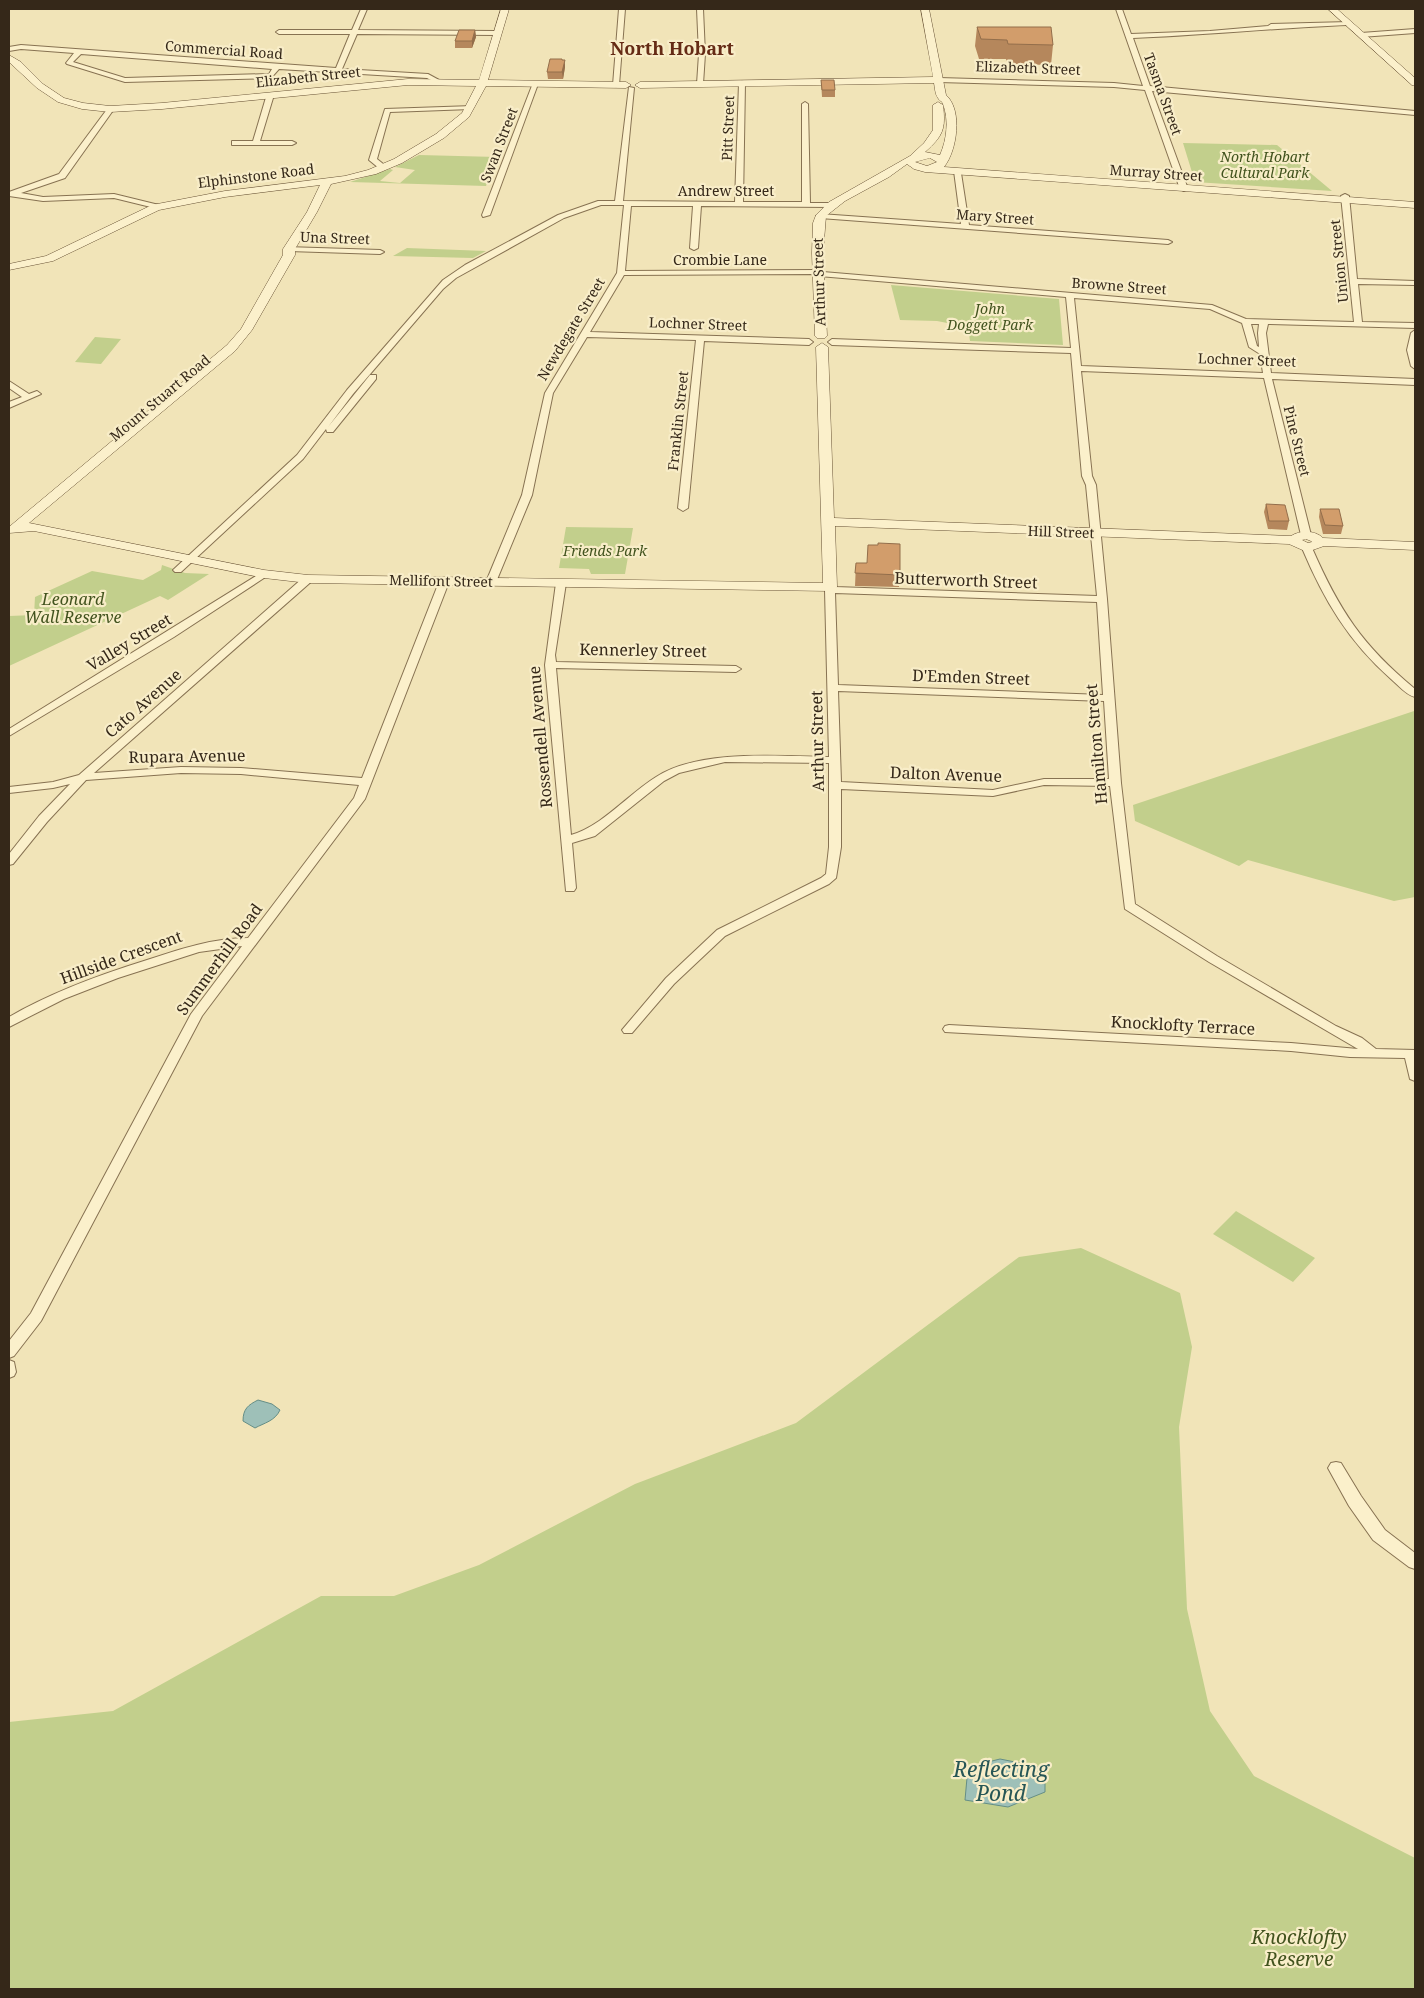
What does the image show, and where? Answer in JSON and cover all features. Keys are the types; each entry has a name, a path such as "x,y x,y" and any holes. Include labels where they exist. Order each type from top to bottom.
{"street":[{"path":"338,71 364,9"},
{"name":"Elphinstone Road","path":"9,267 49,259 156,207 225,194 326,182 362,175 383,167 440,136 460,121 471,107 491,59 496,34 505,9"},
{"name":"Newdegate Street","path":"491,582 527,495 549,393 621,273 628,86 622,9"},
{"path":"700,9 702,54 700,84"},
{"path":"925,9 939,80 941,96 937,101 940,129 934,139 910,162 912,165 923,168 938,167 943,162 953,131 948,101 941,96"},
{"name":"Tasma Street","path":"1118,9 1183,187"},
{"path":"1332,9 1415,83"},
{"path":"1128,36 1272,30 1279,27 1347,23"},
{"path":"1361,35 1415,31"},
{"path":"278,32 496,34"},
{"name":"Commercial Road","path":"9,56 21,47 278,67 428,76 437,81"},
{"path":"79,52 69,62 125,80 271,76 278,67"},
{"name":"Elizabeth Street","path":"9,56 40,86 61,100 82,106 110,109 162,106 336,87 437,81 628,86 939,80 1072,83 1146,88 1415,113"},
{"name":"Pitt Street","path":"739,203 742,83"},
{"name":"Swan Street","path":"486,215 535,84"},
{"path":"256,143 270,98 269,94"},
{"path":"805,104 806,204"},
{"path":"383,167 373,160 387,110 471,107"},
{"path":"10,194 62,176 110,109"},
{"path":"236,143 292,143"},
{"name":"Murray Street","path":"913,159 930,156 947,165 961,168 1183,187"},
{"name":"Arthur Street","path":"886,175 891,169 913,159"},
{"name":"Murray Street","path":"923,168 957,173 1415,201"},
{"name":"Arthur Street","path":"628,1030 670,981 721,933 825,881 832,875 835,847 834,688 828,522 825,342 816,234 820,216 832,205 886,175 907,169 923,168"},
{"path":"957,173 965,227"},
{"name":"Mount Stuart Road","path":"11,534 196,380 240,339 289,256 290,249 312,212 326,182"},
{"path":"10,194 43,199 114,196 156,207"},
{"name":"Murray Street","path":"1346,198 1415,205"},
{"name":"Union Street","path":"1346,198 1358,324"},
{"name":"Andrew Street","path":"191,559 308,448 323,438 353,405 390,354 387,349 449,278 550,221 594,205 624,202 832,205"},
{"path":"694,248 697,203"},
{"name":"Mary Street","path":"820,216 1168,242"},
{"name":"Una Street","path":"290,249 380,252"},
{"name":"Crombie Lane","path":"621,273 819,273"},
{"name":"Browne Street","path":"819,273 1212,307 1246,321 1415,326"},
{"path":"1354,281 1415,283"},
{"name":"Hamilton Street","path":"1070,296 1102,599 1115,783 1129,906 1213,959 1332,1029 1357,1041 1373,1053"},
{"path":"1246,321 1253,347 1264,353"},
{"name":"Pine Street","path":"1264,321 1262,333 1267,374 1307,541 1328,596 1349,627 1388,670 1415,694"},
{"path":"1415,332 1410,342 1410,350 1415,366"},
{"name":"Lochner Street","path":"585,334 809,342"},
{"name":"Franklin Street","path":"683,508 700,338"},
{"path":"809,342 812,338 825,342 1076,352"},
{"name":"Lochner Street","path":"1077,368 1267,374 1415,382"},
{"path":"9,384 29,395 9,405"},
{"name":"Hill Street","path":"828,522 1415,546"},
{"name":"Mellifont Street","path":"11,534 34,527 264,574 308,579 830,589"},
{"name":"Mellifont Street","path":"11,534 56,532"},
{"path":"178,570 191,559"},
{"name":"Valley Street","path":"9,733 170,635 264,574"},
{"name":"Cato Avenue","path":"9,861 43,819 83,777 308,579"},
{"name":"Summerhill Road","path":"9,1352 36,1317 197,1014 354,806 367,782 444,582"},
{"name":"Rossendell Avenue","path":"561,583 550,665 570,888"},
{"name":"Butterworth Street","path":"830,589 1102,599"},
{"name":"Kennerley Street","path":"550,665 736,669"},
{"name":"D'Emden Street","path":"834,688 1108,698"},
{"path":"566,841 591,834 660,779 675,771 725,759 835,760"},
{"name":"Rupara Avenue","path":"9,790 34,788 83,777 180,770 283,774 367,782"},
{"name":"Dalton Avenue","path":"835,785 993,793 1008,792 1049,782 1115,783"},
{"name":"Hillside Crescent","path":"9,1023 56,997 107,976 198,947 223,942 250,942"},
{"name":"Knocklofty Terrace","path":"949,1029 1413,1054"},
{"path":"1413,1054 1415,1076"},
{"path":"9,1366 9,1372"},
{"path":"1336,1468 1355,1502 1379,1535 1415,1562"}],"green space":[{"name":"North Hobart Cultural Park","path":"1183,143 1277,145 1332,191 1195,182"},
{"path":"419,155 497,157 486,186 350,182 390,169 393,170 380,181 400,183 415,170 395,167"},
{"path":"407,248 486,251 473,258 393,256"},
{"name":"John Doggett Park","path":"891,285 1059,299 1063,345 970,341 968,327 937,321 900,320"},
{"path":"95,337 121,339 101,364 75,362"},
{"name":"Friends Park","path":"566,527 633,528 625,574 591,574 589,569 559,568"},
{"name":"Leonard Wall Reserve","path":"162,565 185,573 209,574 168,600 160,596 9,666 9,616 34,615 35,597 92,571 143,580 161,570"},
{"path":"1414,711 1415,897 1394,901 1248,860 1239,866 1135,821 1133,805"},
{"path":"1236,1211 1315,1258 1293,1282 1213,1234"},
{"name":"Knocklofty Reserve","path":"1081,1248 1180,1293 1192,1347 1179,1427 1187,1609 1210,1711 1254,1776 1415,1858 1415,1989 9,1989 9,1722 113,1711 321,1596 394,1596 479,1565 635,1484 796,1423 1019,1257"}],"water":[{"path":"258,1400 272,1404 280,1410 272,1419 255,1428 243,1421 243,1417 247,1408"},
{"name":"Reflecting Pond","path":"1000,1759 1045,1768 1045,1792 1008,1807 965,1800 968,1767"}],"building":[{"path":"977,27 1051,27 1053,45 1008,44 1007,40 981,39"},
{"path":"459,30 475,30 472,41 455,41"},
{"path":"550,59 565,60 562,72 547,72"},
{"path":"821,80 834,80 835,90 822,90"},
{"path":"1266,504 1285,505 1289,521 1269,521"},
{"path":"1320,509 1339,509 1343,526 1325,525"},
{"path":"878,543 900,544 900,575 855,573 856,563 867,563 868,545 878,545"}],"district":[{"name":"North Hobart","path":"672,49"}]}
